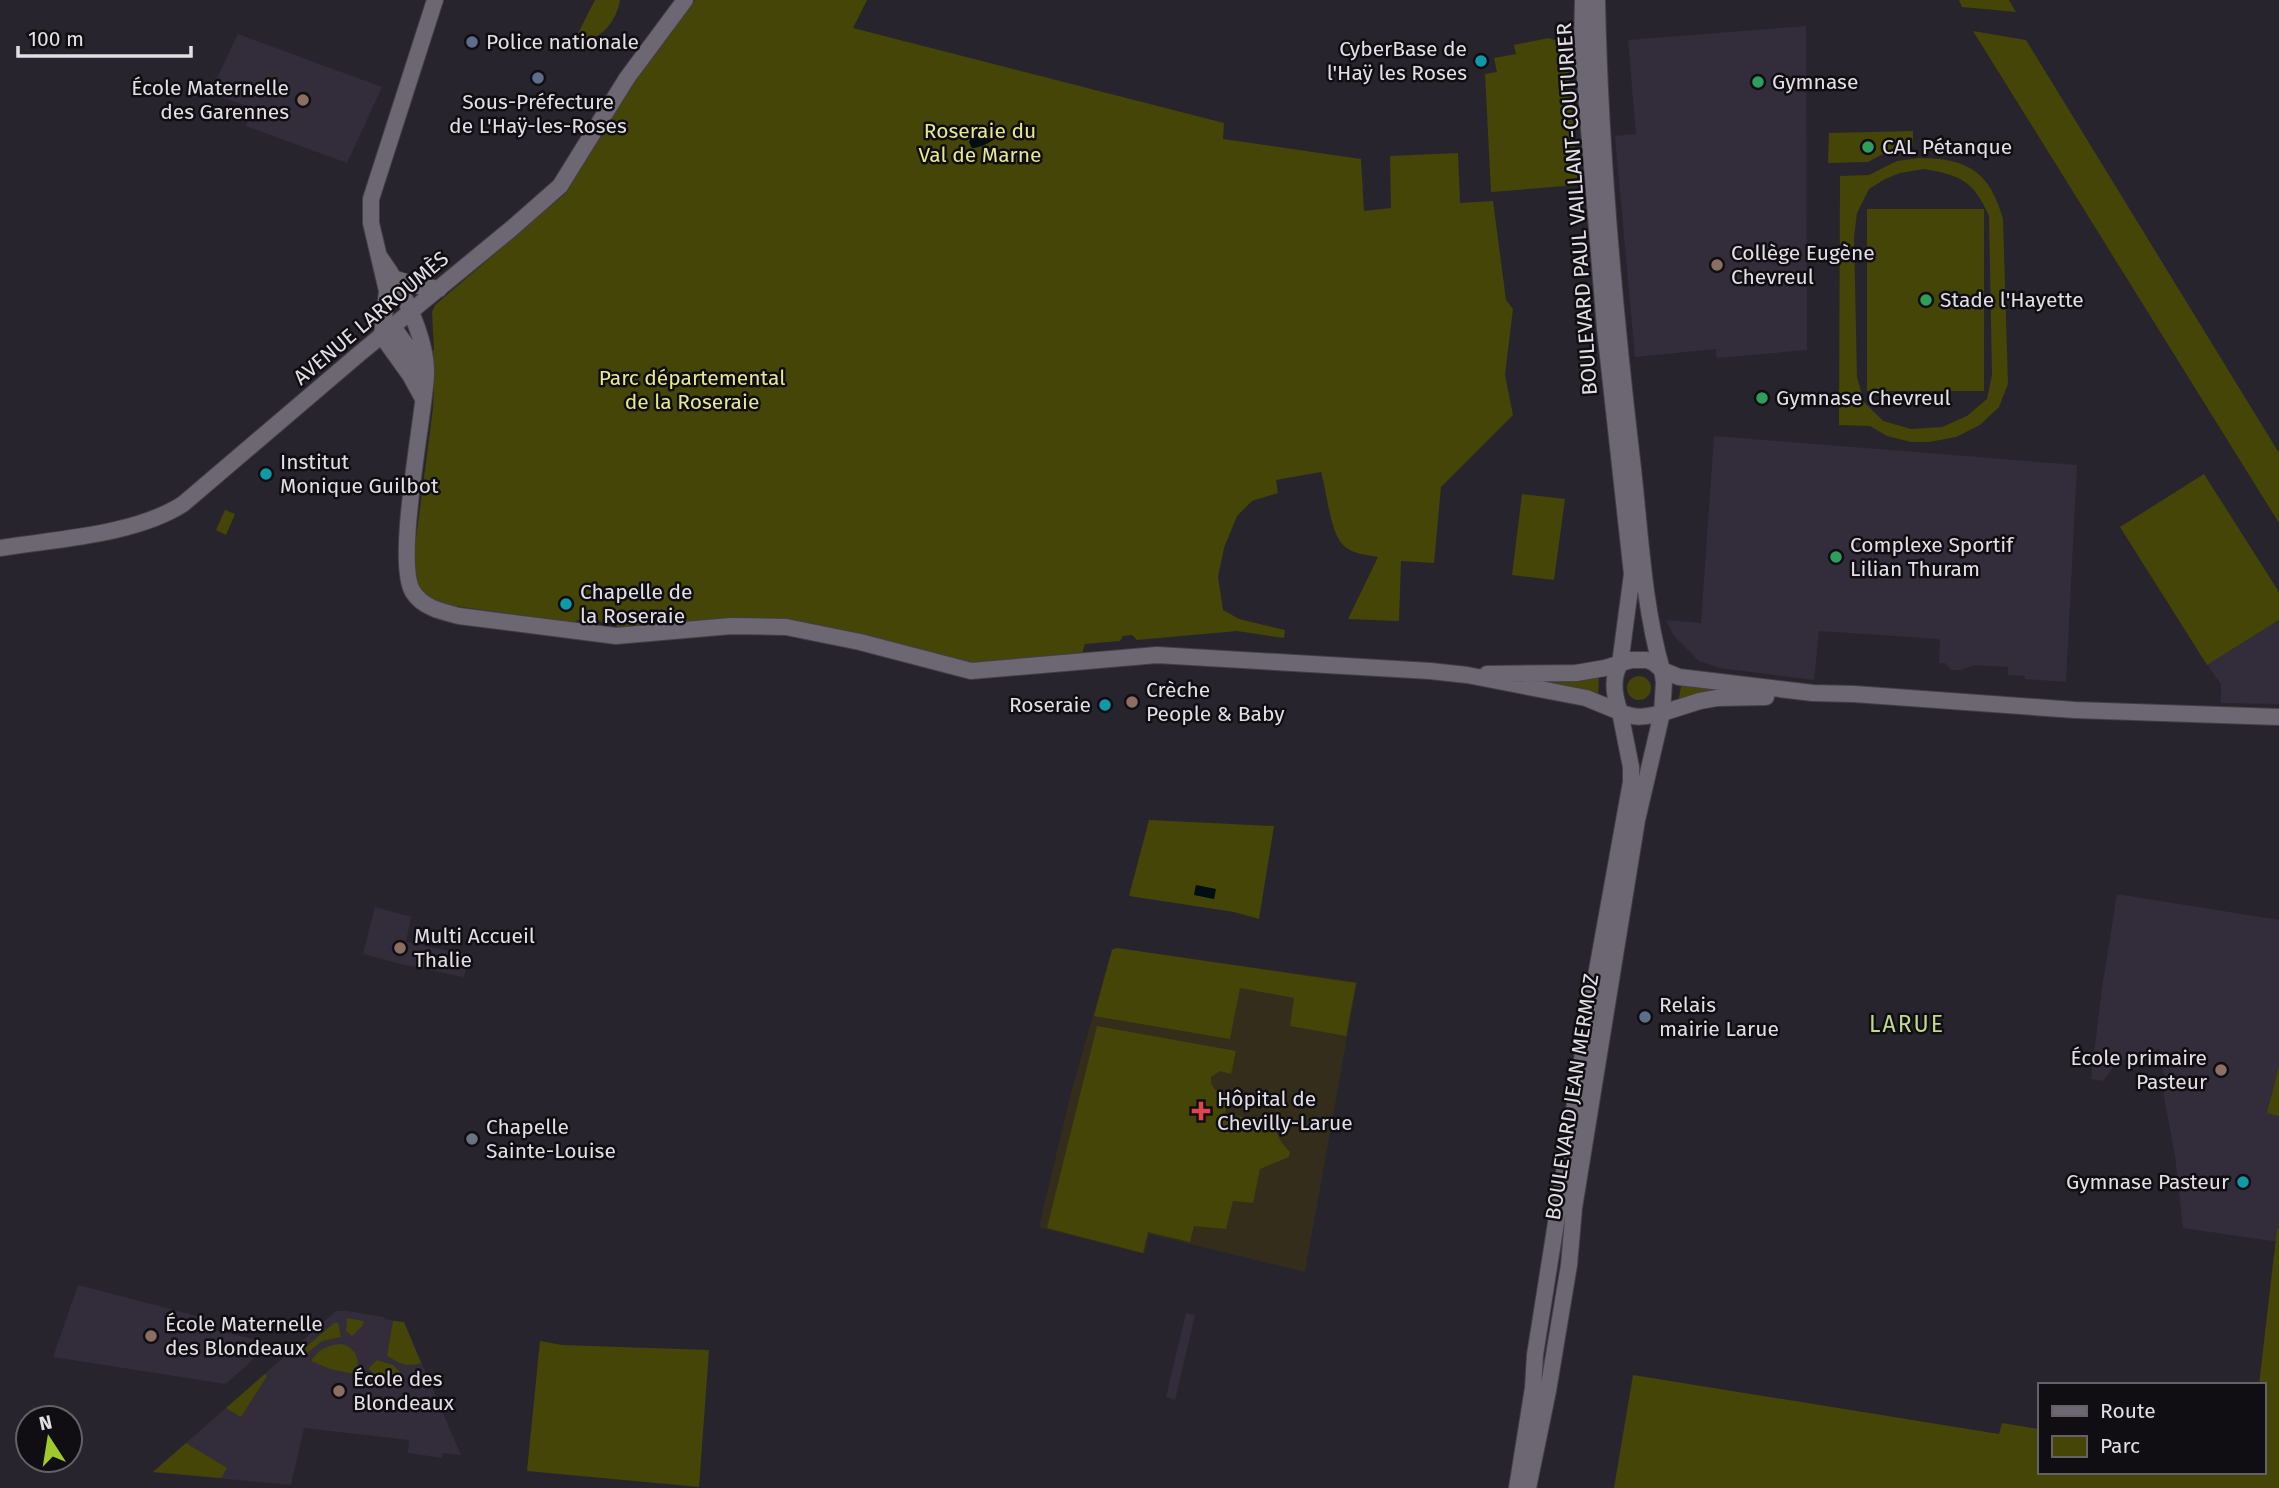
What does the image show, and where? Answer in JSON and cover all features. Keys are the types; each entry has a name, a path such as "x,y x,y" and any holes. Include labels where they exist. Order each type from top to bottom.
{"main road":[{"path":"435,0 371,200 371,223 379,256 391,285 395,306 410,313 422,344 426,373 409,513 397,563 400,591 406,603 420,613 617,636 731,626 786,627 860,642 971,671 1180,655 1467,675 1586,698 1631,717 1640,718 1717,698 1814,693 2102,710 2279,717"},
{"name":"AVENUE LARROUMÈS","path":"0,548 147,522 168,514 183,504 560,186 627,78 685,0"},
{"name":"BOULEVARD PAUL VAILLANT-COUTURIER","path":"1583,0 1582,42 1620,414"},
{"name":"BOULEVARD PAUL VAILLANT-COUTURIER","path":"1597,0 1602,151 1616,322 1620,414"},
{"path":"391,285 439,289"},
{"path":"391,285 388,332 422,397"},
{"path":"388,332 413,352 426,373"},
{"name":"BOULEVARD JEAN MERMOZ","path":"1517,1488 1533,1388 1535,1355 1590,1009 1631,782 1631,767 1614,689 1632,574 1620,414"},
{"name":"BOULEVARD JEAN MERMOZ","path":"1528,1488 1548,1391 1569,1265 1574,1208 1637,820 1662,713 1664,682 1655,647 1620,414"},
{"path":"1467,675 1576,673 1631,660 1647,660 1679,677 1814,693"}],"shaded area":[{"name":"Collège Eugène Chevreul","path":"1806,26 1807,350 1717,358 1716,349 1635,357 1615,136 1636,134 1628,40"},
{"name":"École Maternelle des Garennes","path":"238,34 382,87 347,163 246,126 250,107 210,93"},
{"path":"997,127 1000,133 998,136 984,145 972,148 969,142 971,138"},
{"path":"1714,436 2077,465 2066,682 2008,675 2008,667 1974,665 1961,670 1951,670 1945,663 1939,663 1940,639 1819,631 1814,680 1719,668 1699,661 1674,636 1666,620 1701,623"},
{"path":"2279,620 2279,704 2221,703 2221,684 2207,665"},
{"path":"1196,885 1216,889 1214,899 1194,895"},
{"name":"École primaire Pasteur","path":"2117,894 2279,920 2279,1242 2183,1228 2175,1156 2163,1091 2167,1089 2159,1049 2155,1050 2156,1058 2138,1061 2136,1057 2126,1059 2113,1067 2103,1081 2091,1079"},
{"name":"Multi Accueil Thalie","path":"375,907 411,917 406,942 469,955 464,977 363,954"},
{"name":"Hôpital de Chevilly-Larue","path":"1112,949 1357,982 1305,1272 1149,1234 1144,1254 1039,1227 1072,1089"},
{"name":"École Maternelle des Blondeaux","path":"78,1285 216,1321 214,1330 271,1343 226,1384 53,1357"},
{"name":"École des Blondeaux","path":"336,1311 404,1322 461,1455 443,1453 442,1458 408,1453 409,1440 304,1428 291,1485 153,1472"},
{"path":"1186,1313 1195,1315 1175,1400 1166,1397"}],"green space":[{"path":"595,0 620,0 610,25 600,34 588,39 578,33"},
{"name":"Parc départemental de la Roseraie","path":"695,0 867,0 853,28 1224,123 1223,139 1361,159 1364,211 1391,208 1390,156 1458,153 1460,203 1493,201 1506,300 1513,309 1505,375 1513,415 1441,487 1434,563 1401,561 1399,621 1348,619 1378,557 1352,551 1340,541 1332,523 1321,472 1276,480 1278,493 1252,501 1237,516 1224,548 1218,577 1223,610 1239,619 1285,630 1284,638 1237,631 1137,640 1132,635 1123,636 1120,641 1085,644 1082,653 983,664 965,662 835,628 783,620 739,618 617,627 616,623 577,620 576,623 436,603 424,595 418,587 413,562 433,408 434,384 430,354 434,350 432,312 435,305 566,193 629,89"},
{"path":"1959,0 2009,0 2016,12 1962,7"},
{"path":"1973,31 2026,40 2279,453 2279,523"},
{"path":"1549,38 1560,42 1567,54 1578,185 1491,192 1485,74 1497,72 1494,58 1516,54 1514,45"},
{"name":"CAL Pétanque","path":"1913,131 1913,146 1881,155 1868,162 1828,163 1829,133"},
{"path":"1936,159 1964,165 1975,171 1991,190 2003,219 2008,384 1999,407 1980,425 1956,437 1929,442 1911,442 1887,436 1870,426 1839,425 1840,176 1869,175 1897,161","holes":["1924,169 1956,177 1971,187 1989,216 1992,375 1987,399 1967,416 1942,427 1911,429 1883,421 1864,402 1857,377 1854,237 1857,213 1869,189 1900,173"]},
{"name":"Stade l'Hayette","path":"1867,209 1984,209 1984,391 1867,391"},
{"path":"2204,474 2279,592 2279,620 2207,665 2120,527"},
{"path":"1522,494 1565,499 1554,580 1512,575"},
{"path":"225,510 235,514 226,535 216,530"},
{"path":"1639,676 1650,683 1651,688 1644,699 1639,700 1628,693 1627,688 1634,677"},
{"path":"1599,677 1598,698 1546,684 1547,679"},
{"path":"1682,682 1721,688 1722,690 1678,702"},
{"path":"1149,820 1274,826 1259,919 1234,912 1129,896"},
{"path":"1117,948 1356,983 1346,1036 1290,1026 1294,998 1240,988 1230,1039 1094,1016 1112,950"},
{"path":"1097,1026 1236,1051 1231,1074 1220,1071 1211,1077 1215,1090 1229,1093 1225,1114 1274,1122 1279,1138 1290,1152 1289,1157 1260,1169 1253,1203 1233,1201 1226,1229 1194,1226 1190,1242 1148,1232 1143,1253 1047,1228"},
{"path":"2279,1066 2279,1116 2267,1113"},
{"path":"2279,1228 2279,1488 1614,1488 1633,1375 1999,1434 2002,1423 2038,1429 2038,1474 2265,1474 2265,1383 2259,1383"},
{"path":"347,1318 364,1321 352,1336 346,1331"},
{"path":"393,1321 404,1322 421,1363 407,1365 387,1356"},
{"path":"334,1323 338,1323 341,1337 322,1341 305,1355 300,1352"},
{"path":"540,1341 562,1345 709,1350 699,1487 527,1471"},
{"path":"346,1345 356,1355 358,1364 355,1374 330,1369 311,1361 323,1349"},
{"path":"377,1360 393,1365 403,1375 378,1376 368,1369"},
{"path":"265,1374 267,1376 241,1417 226,1408"},
{"path":"186,1443 227,1468 221,1478 153,1472"}],"place":[{"name":"Police nationale","path":"472,42"},
{"name":"CyberBase de l'Haÿ les Roses","path":"1481,61"},
{"name":"Sous-Préfecture de L'Haÿ-les-Roses","path":"538,78"},
{"name":"Gymnase","path":"1758,82"},
{"name":"École Maternelle des Garennes","path":"303,100"},
{"name":"CAL Pétanque","path":"1868,147"},
{"name":"Collège Eugène Chevreul","path":"1717,265"},
{"name":"Stade l'Hayette","path":"1926,300"},
{"name":"Gymnase Chevreul","path":"1762,398"},
{"name":"Institut Monique Guilbot","path":"266,474"},
{"name":"Complexe Sportif Lilian Thuram","path":"1836,557"},
{"name":"Chapelle de la Roseraie","path":"566,604"},
{"name":"Crèche People & Baby","path":"1132,702"},
{"name":"Roseraie","path":"1105,705"},
{"name":"Multi Accueil Thalie","path":"400,948"},
{"name":"Relais mairie Larue","path":"1645,1017"},
{"name":"École primaire Pasteur","path":"2221,1070"},
{"name":"Hôpital de Chevilly-Larue","path":"1201,1111"},
{"name":"Chapelle Sainte-Louise","path":"472,1139"},
{"name":"Gymnase Pasteur","path":"2243,1182"},
{"name":"École Maternelle des Blondeaux","path":"151,1336"},
{"name":"École des Blondeaux","path":"339,1391"}],"district":[{"name":"LARUE","path":"1907,1024"}],"park label":[{"name":"Roseraie du Val de Marne","path":"980,143"}]}
